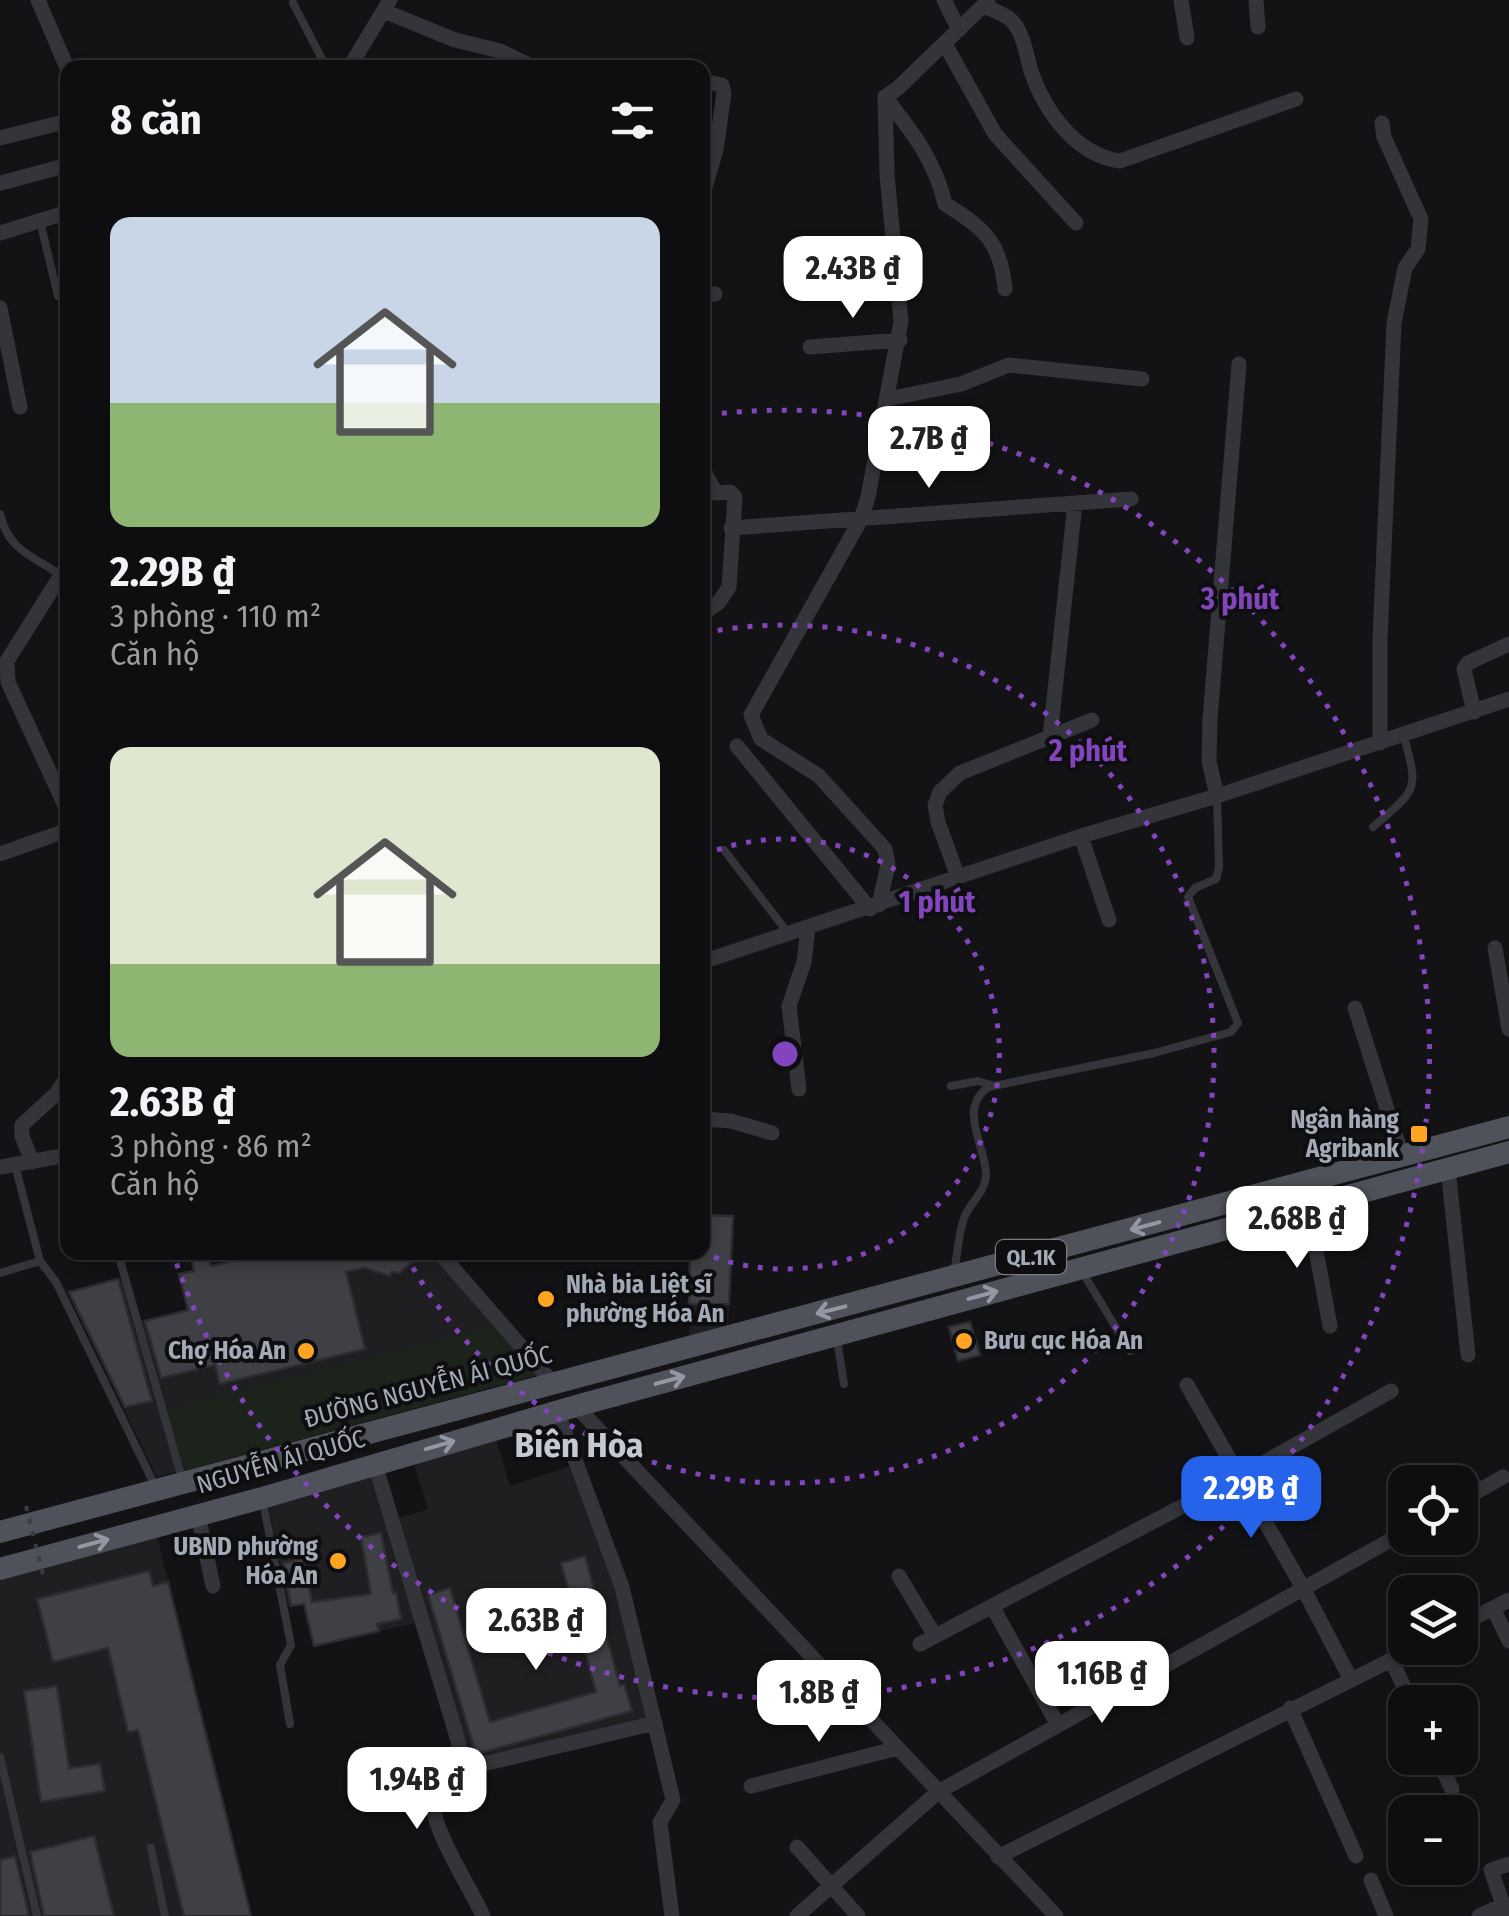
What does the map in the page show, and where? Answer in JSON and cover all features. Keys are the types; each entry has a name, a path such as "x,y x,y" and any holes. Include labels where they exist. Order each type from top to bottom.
{"main road":[{"name":"ĐƯỜNG NGUYỄN ÁI QUỐC","path":"0,1532 1509,1126"},
{"name":"QL.1K","path":"566,1409 1509,1152"},
{"path":"1402,1156 1410,1179"},
{"path":"552,1382 566,1409"},
{"name":"NGUYỄN ÁI QUỐC","path":"0,1569 566,1409"}],"street":[{"path":"38,0 64,60"},
{"path":"944,0 959,30"},
{"path":"1180,0 1187,38"},
{"path":"1256,0 1258,27"},
{"path":"885,96 986,3 1011,20 1021,36 1033,76 1054,116 1085,150 1100,158 1120,161 1296,99"},
{"path":"354,60 387,5 455,40 500,51 519,60"},
{"path":"945,44 995,134 1076,223"},
{"path":"710,83 722,85 724,93 710,171"},
{"path":"885,96 917,138 940,181 945,204 976,223 995,246 1004,266 1005,289"},
{"path":"874,907 888,866 885,849 820,776 761,739 751,715 860,519 888,398 902,321 887,175 885,96"},
{"path":"0,138 60,123"},
{"path":"1380,743 1380,639 1394,323 1405,268 1418,249 1422,219 1384,137 1382,123"},
{"path":"1,183 60,167"},
{"path":"0,234 60,215"},
{"path":"0,308 20,407"},
{"path":"810,347 900,340"},
{"path":"1217,796 1208,761 1210,719 1239,364"},
{"path":"888,398 961,384 1009,366 1142,379"},
{"path":"710,482 716,493 733,494 729,587 710,608"},
{"path":"731,528 1131,499"},
{"path":"1050,737 1075,504"},
{"path":"60,575 3,672 60,795"},
{"path":"1474,712 1464,669 1468,663 1509,644"},
{"path":"710,959 1509,699"},
{"path":"958,877 938,822 936,805 940,792 960,773 1092,720"},
{"path":"737,746 874,907"},
{"path":"0,854 60,833"},
{"path":"1082,836 1109,920"},
{"path":"799,1089 789,1006 804,962 808,928"},
{"path":"1495,948 1509,1030"},
{"path":"1356,1008 1402,1156"},
{"path":"60,1089 22,1126 16,1165 60,1157"},
{"path":"710,1119 730,1120 772,1133"},
{"path":"1448,1168 1468,1355"},
{"path":"1308,1207 1330,1326"},
{"path":"446,1260 552,1382"},
{"path":"1188,1385 1350,1678"},
{"path":"900,1576 928,1640 1240,1476 1392,1391"},
{"path":"566,1409 622,1587 672,1800 660,1822 672,1916"},
{"path":"566,1409 898,1748 1056,1916"},
{"path":"375,1464 458,1737 462,1760 458,1770"},
{"path":"1478,1491 1503,1477"},
{"path":"198,1515 213,1586"},
{"path":"798,1916 938,1792 1388,1541"},
{"path":"1478,1616 1509,1600"},
{"path":"992,1606 1058,1725"},
{"path":"1493,1608 1509,1641"},
{"path":"998,1856 1388,1661"},
{"path":"1290,1708 1356,1856"},
{"path":"483,1916 439,1826 430,1797 432,1787 458,1770 655,1723"},
{"path":"751,1786 898,1748"},
{"path":"1445,1775 1452,1789"},
{"path":"797,1846 858,1916"},
{"path":"1478,1916 1505,1910 1490,1870 1509,1864"},
{"path":"1371,1880 1386,1916"}],"lane":[{"path":"293,3 323,60"},
{"path":"40,221 58,296"},
{"path":"0,514 5,535 12,544 60,567"},
{"path":"1373,827 1409,796 1413,787 1414,772 1403,734"},
{"path":"953,1278 965,1214 985,1184 986,1174 976,1142 975,1102 982,1092 994,1086 1154,1053 1231,1032 1238,1022 1188,897 1196,888 1216,879 1217,796"},
{"path":"724,850 789,934"},
{"path":"951,1086 978,1081 994,1086"},
{"path":"16,1165 40,1262 56,1282 156,1488"},
{"path":"120,1260 182,1482"},
{"path":"0,1274 40,1262"},
{"path":"1081,1269 1130,1351"},
{"path":"836,1335 844,1384"},
{"path":"262,1498 291,1645 280,1665 290,1724"},
{"path":"0,1757 37,1916"},
{"path":"151,1848 165,1916"}],"path":[{"path":"26,1506 43,1575"}],"shaded area":[{"path":"710,1215 733,1216 728,1327 689,1336 691,1260 710,1260"},
{"name":"Chợ Hóa An","path":"196,1260 209,1260 211,1266 239,1260 437,1260 538,1375 157,1477 68,1293 121,1278 135,1323 188,1310 179,1274 194,1271 192,1261"},
{"path":"495,1326 538,1375 184,1471 167,1410"},
{"path":"496,1439 510,1486 569,1467 616,1589 646,1719 468,1761 396,1519 428,1509 414,1464"},
{"name":"UBND phường Hóa An","path":"372,1475 416,1623 314,1645 304,1604 288,1606 269,1507"},
{"path":"157,1537 251,1916 0,1916 0,1580"}],"building":[{"path":"710,1215 733,1216 729,1304 689,1304 690,1260 710,1260"},
{"path":"196,1260 209,1260 211,1266 237,1260 414,1260 400,1273 391,1272 390,1276 364,1268 346,1272 365,1349 220,1384 215,1365 161,1378 145,1321 188,1310 179,1274 194,1271 192,1261"},
{"path":"118,1279 152,1401 125,1407 69,1292"},
{"name":"Bưu cục Hóa An","path":"970,1322 980,1355 958,1361 949,1327"},
{"path":"381,1533 401,1619 377,1624 379,1631 314,1646 304,1604 291,1606 283,1563 303,1558 312,1602 371,1594 361,1537"},
{"path":"585,1556 620,1686 624,1684 632,1711 476,1754 428,1595 450,1588 490,1722 596,1692 561,1563"},
{"path":"149,1571 153,1586 168,1582 251,1916 184,1916 138,1730 128,1732 108,1648 53,1662 37,1599"},
{"path":"57,1686 69,1768 100,1764 105,1791 41,1802 24,1691"},
{"path":"94,1836 114,1916 44,1916 30,1852"},
{"path":"15,1856 29,1916 0,1916 0,1860"}],"place":[{"name":"Ngân hàng Agribank","path":"1419,1134"},
{"name":"Nhà bia Liệt sĩ phường Hóa An","path":"546,1299"},
{"name":"Bưu cục Hóa An","path":"964,1341"},
{"name":"Chợ Hóa An","path":"306,1351"},
{"name":"UBND phường Hóa An","path":"338,1561"}],"district":[{"name":"Biên Hòa","path":"579,1445"}]}
